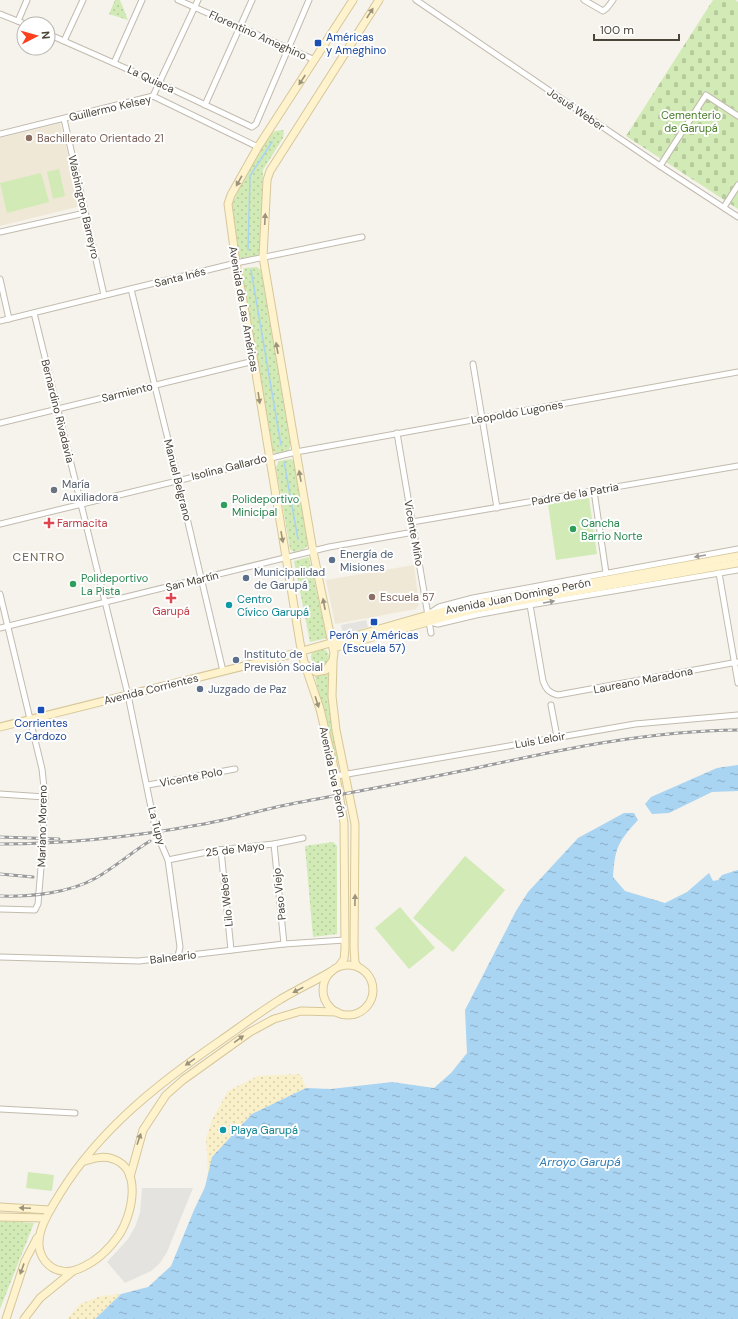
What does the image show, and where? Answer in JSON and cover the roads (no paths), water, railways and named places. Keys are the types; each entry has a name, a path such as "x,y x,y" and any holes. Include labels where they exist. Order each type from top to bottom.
{"main road":[{"name":"Avenida de Las Américas","path":"302,650 268,457 254,361 236,263 228,204 231,195 258,147 353,0"},
{"path":"332,645 313,551 263,257 267,180 270,171 379,0"},
{"name":"Avenida Juan Domingo Perón","path":"302,650 332,645 428,618 528,593 738,556"},
{"name":"Avenida Juan Domingo Perón","path":"428,618 738,563"},
{"name":"Avenida Eva Perón","path":"332,645 332,696 336,730 355,824 354,948 355,963 358,967"},
{"name":"Avenida Eva Perón","path":"302,650 305,665 320,709 336,776 345,835 345,940 344,959 339,966"},
{"name":"Avenida Corrientes","path":"0,727 302,650"},
{"path":"305,665 312,670 322,672 326,670 333,660"},
{"path":"6,1319 25,1261 50,1210 82,1162 116,1124 176,1072 277,1001 339,966 347,965 358,967 366,972 373,986 373,994 366,1008 352,1015 337,1012 301,1011 274,1019 250,1032 179,1083 163,1100 142,1130 130,1177 132,1191 130,1208 127,1220 119,1236 103,1254 86,1266 73,1271 40,1298 24,1319"},
{"path":"332,971 324,983 324,996 329,1006 337,1012"},
{"path":"82,1162 100,1158 112,1158 120,1162 130,1177"},
{"path":"0,1207 50,1210"},
{"path":"0,1217 46,1218"},
{"path":"39,1234 39,1251 46,1262 61,1271 73,1271"}],"street":[{"path":"20,16 27,0"},
{"path":"64,41 83,0"},
{"path":"114,63 142,0"},
{"name":"Florentino Ameghino","path":"178,0 315,60"},
{"path":"153,96 198,0"},
{"path":"205,105 252,0"},
{"path":"289,48 309,0"},
{"name":"Josué Weber","path":"416,0 660,166 738,217"},
{"path":"584,0 603,11 612,0"},
{"path":"0,14 16,20"},
{"name":"La Quiaca","path":"56,38 159,83 252,127 256,124 289,48"},
{"path":"660,166 706,95 738,116"},
{"name":"Guillermo Kelsey","path":"0,134 153,96 258,147"},
{"name":"Washington Barreyro","path":"64,119 104,295"},
{"path":"724,207 738,185"},
{"path":"0,232 86,213"},
{"name":"Santa Inés","path":"0,321 236,263 362,237"},
{"path":"0,279 9,319"},
{"name":"Manuel Belgrano","path":"131,289 178,480 222,671"},
{"name":"Bernardino Rivadavia","path":"34,312 128,695"},
{"name":"Sarmiento","path":"0,423 254,361"},
{"path":"474,364 497,508"},
{"name":"Leopoldo Lugones","path":"296,452 738,372"},
{"name":"Vicente Miño","path":"397,433 431,633"},
{"name":"Isolina Gallardo","path":"0,524 268,457 296,452"},
{"name":"Padre de la Patria","path":"412,522 738,466"},
{"path":"594,491 606,573"},
{"path":"313,551 414,532"},
{"path":"738,549 473,598 439,607 428,618 438,624 530,605 738,570"},
{"name":"San Martín","path":"0,628 313,551"},
{"path":"720,573 736,662 738,683"},
{"name":"Mariano Moreno","path":"0,594 31,719 42,770 45,797 39,894 35,910 0,909"},
{"name":"Laureano Maradona","path":"530,605 543,681 548,692 558,695 736,662"},
{"name":"La Tupy","path":"128,695 148,785 156,832 168,860 180,947 178,956"},
{"path":"551,705 557,737"},
{"name":"Luis Leloir","path":"336,776 634,724 738,715"},
{"name":"Vicente Polo","path":"148,785 235,769"},
{"path":"0,794 45,797"},
{"name":"25 de Mayo","path":"168,860 221,850 274,844 303,838"},
{"name":"Paso Viejo","path":"274,844 284,944"},
{"name":"Lilo Weber","path":"221,850 231,950"},
{"name":"Balneario","path":"0,957 139,961 284,944 345,940"},
{"path":"0,1109 75,1113"}],"water":[{"path":"738,765 738,791 712,792 669,813 652,814 645,804 651,797 717,768"},
{"name":"Arroyo Garupá","path":"624,813 634,813 638,820 622,840 615,859 613,877 625,891 665,903 687,892 709,873 713,881 718,880 722,875 738,870 738,1319 95,1319 121,1294 148,1287 171,1266 205,1187 212,1157 252,1114 306,1088 331,1089 392,1082 434,1088 451,1073 467,1053 465,1010 516,911 528,892 578,838"}],"waterway":[{"path":"248,250 250,176 272,142"},
{"path":"251,270 281,445"},
{"path":"284,462 298,539"}],"railway":[{"path":"0,844 75,841 173,829 220,821 286,805 603,743 670,734 738,730"},
{"path":"0,837 59,839"},
{"path":"0,896 37,895 62,891 85,883 103,874 150,841"},
{"path":"0,874 33,877"}],"place":[{"name":"Américas y Ameghino","path":"318,43"},
{"name":"Bachillerato Orientado 21","path":"29,138"},
{"name":"María Auxiliadora","path":"54,490"},
{"name":"Polideportivo Minicipal","path":"224,505"},
{"name":"Farmacita","path":"49,523"},
{"name":"Cancha Barrio Norte","path":"573,529"},
{"name":"Energía de Misiones","path":"332,560"},
{"name":"Municipalidad de Garupá","path":"246,578"},
{"name":"Polideportivo La Pista","path":"73,584"},
{"name":"Escuela 57","path":"372,597"},
{"name":"Garupá","path":"171,598"},
{"name":"Centro Cívico Garupá","path":"229,605"},
{"name":"Perón y Américas (Escuela 57)","path":"374,622"},
{"name":"Instituto de Previsión Social","path":"236,660"},
{"name":"Juzgado de Paz","path":"200,689"},
{"name":"Corrientes y Cardozo","path":"41,710"},
{"name":"Playa Garupá","path":"223,1130"}],"district":[{"name":"CENTRO","path":"39,557"}],"park label":[{"name":"Cementerio de Garupá","path":"691,121"}]}
